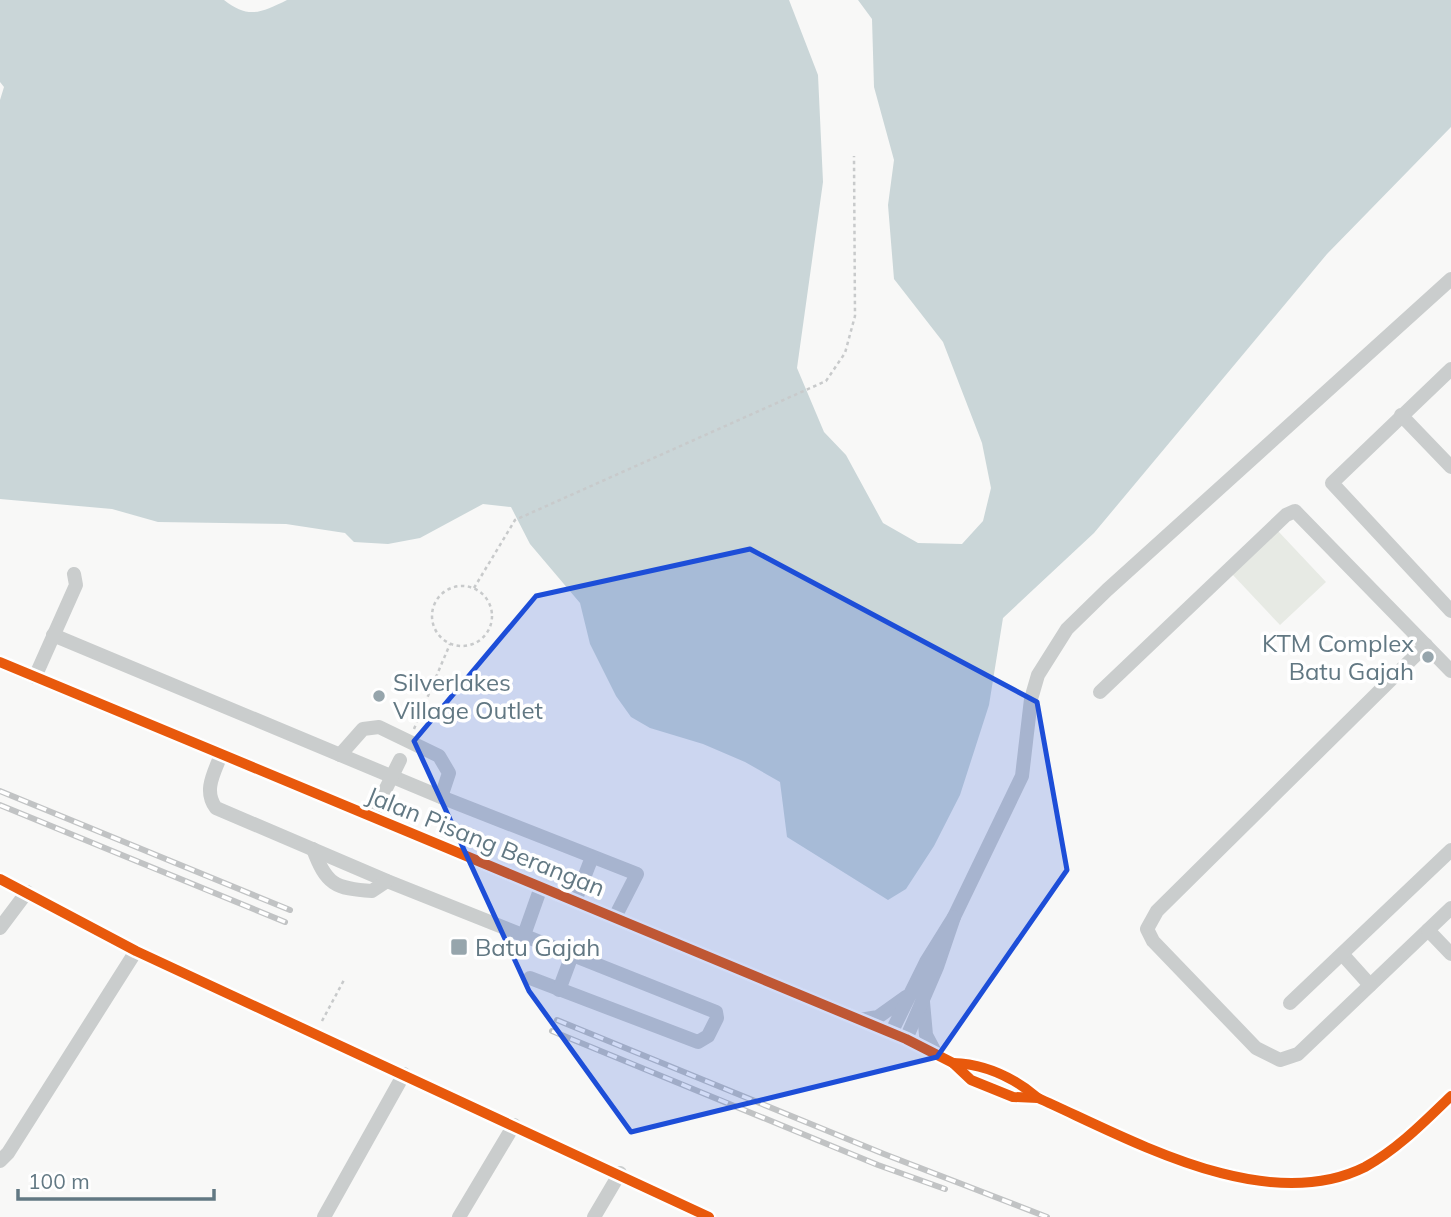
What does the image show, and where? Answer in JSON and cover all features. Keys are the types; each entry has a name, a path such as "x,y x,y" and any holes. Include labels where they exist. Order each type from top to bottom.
{"street":[{"path":"891,1033 919,991 1019,782 1025,762 1034,686 1056,643 1107,590 1451,279"},
{"path":"1451,369 1333,480 1333,486 1451,611"},
{"path":"1401,415 1451,467"},
{"path":"1100,692 1286,514 1295,510 1451,671"},
{"path":"35,677 76,586 74,574"},
{"path":"53,635 440,797 637,874 615,917"},
{"path":"1426,645 1157,911 1147,929 1153,941 1256,1048 1272,1058 1288,1059 1298,1054 1451,908"},
{"name":"Jalan Pisang Berangan","path":"0,662 906,1039 953,1063 971,1080 1013,1097 1038,1098"},
{"path":"340,754 363,729 379,727 409,740 446,763 449,773 440,797"},
{"path":"221,755 208,790 210,800 216,808 387,881 716,1012 718,1018 708,1036 698,1042 530,978"},
{"path":"372,817 400,760"},
{"path":"313,849 320,869 335,886 372,891 387,881"},
{"path":"1290,1003 1451,850"},
{"path":"575,901 592,856"},
{"path":"0,879 136,951 620,1173 709,1217"},
{"path":"524,935 541,887"},
{"path":"0,928 27,892"},
{"path":"1428,930 1451,954"},
{"path":"0,1161 8,1153 136,951"},
{"path":"1343,954 1370,985"},
{"path":"559,989 572,955"},
{"path":"858,1020 878,1017 919,991"},
{"path":"906,1039 919,991"},
{"path":"919,991 926,1035 935,1052"},
{"name":"Jalan Pisang Berangan","path":"953,1063 978,1064 1019,1082 1038,1098 1189,1165 1243,1181 1298,1184 1363,1169 1397,1146 1451,1096"},
{"path":"971,1080 978,1064"},
{"path":"324,1217 404,1074"},
{"path":"1013,1097 1019,1082"},
{"path":"459,1217 514,1125"},
{"path":"594,1217 620,1173"}],"path":[{"path":"474,588 515,520 826,382 845,353 855,316 854,156"},
{"path":"453,587 474,588 488,600 492,618 489,627 477,641 459,645 450,643 435,629 432,619 437,599 453,587"},
{"path":"409,740 450,643"},
{"path":"315,1034 344,980"}],"highlighted area":[{"path":"750,549 1037,702 1067,870 937,1057 631,1132 529,991 414,741 536,596"}],"shaded area":[{"path":"0,0 224,0 240,10 255,12 287,0 789,0 818,75 823,182 797,368 824,432 846,455 883,523 918,543 962,544 983,521 991,488 982,443 943,342 894,279 888,205 894,160 874,87 872,19 858,0 1451,0 1451,127 1327,254 1094,533 1003,618 989,705 960,795 934,846 906,889 888,900 787,837 780,782 745,762 703,744 650,728 631,717 616,696 590,644 580,603 530,544 511,507 483,504 420,538 388,544 354,542 345,533 286,524 158,522 112,509 0,499 0,100 4,87 0,82"},
{"path":"1278,531 1326,582 1280,625 1232,574"}],"railway":[{"path":"0,791 290,910"},
{"path":"0,805 285,922"},
{"path":"557,1020 884,1154 1047,1217"},
{"path":"552,1031 878,1165 945,1189"}],"cycle path":[{"path":"0,662 906,1039 953,1063 971,1080 1013,1097 1038,1098"},
{"path":"0,879 136,951 709,1217"},
{"path":"953,1063 977,1066 998,1073 1038,1098 1198,1167 1242,1178 1285,1183 1326,1180 1365,1167 1400,1143 1451,1096"}],"place":[{"name":"KTM Complex Batu Gajah","path":"1428,657"},
{"name":"Silverlakes Village Outlet","path":"379,696"},
{"name":"Batu Gajah","path":"459,947"}]}
